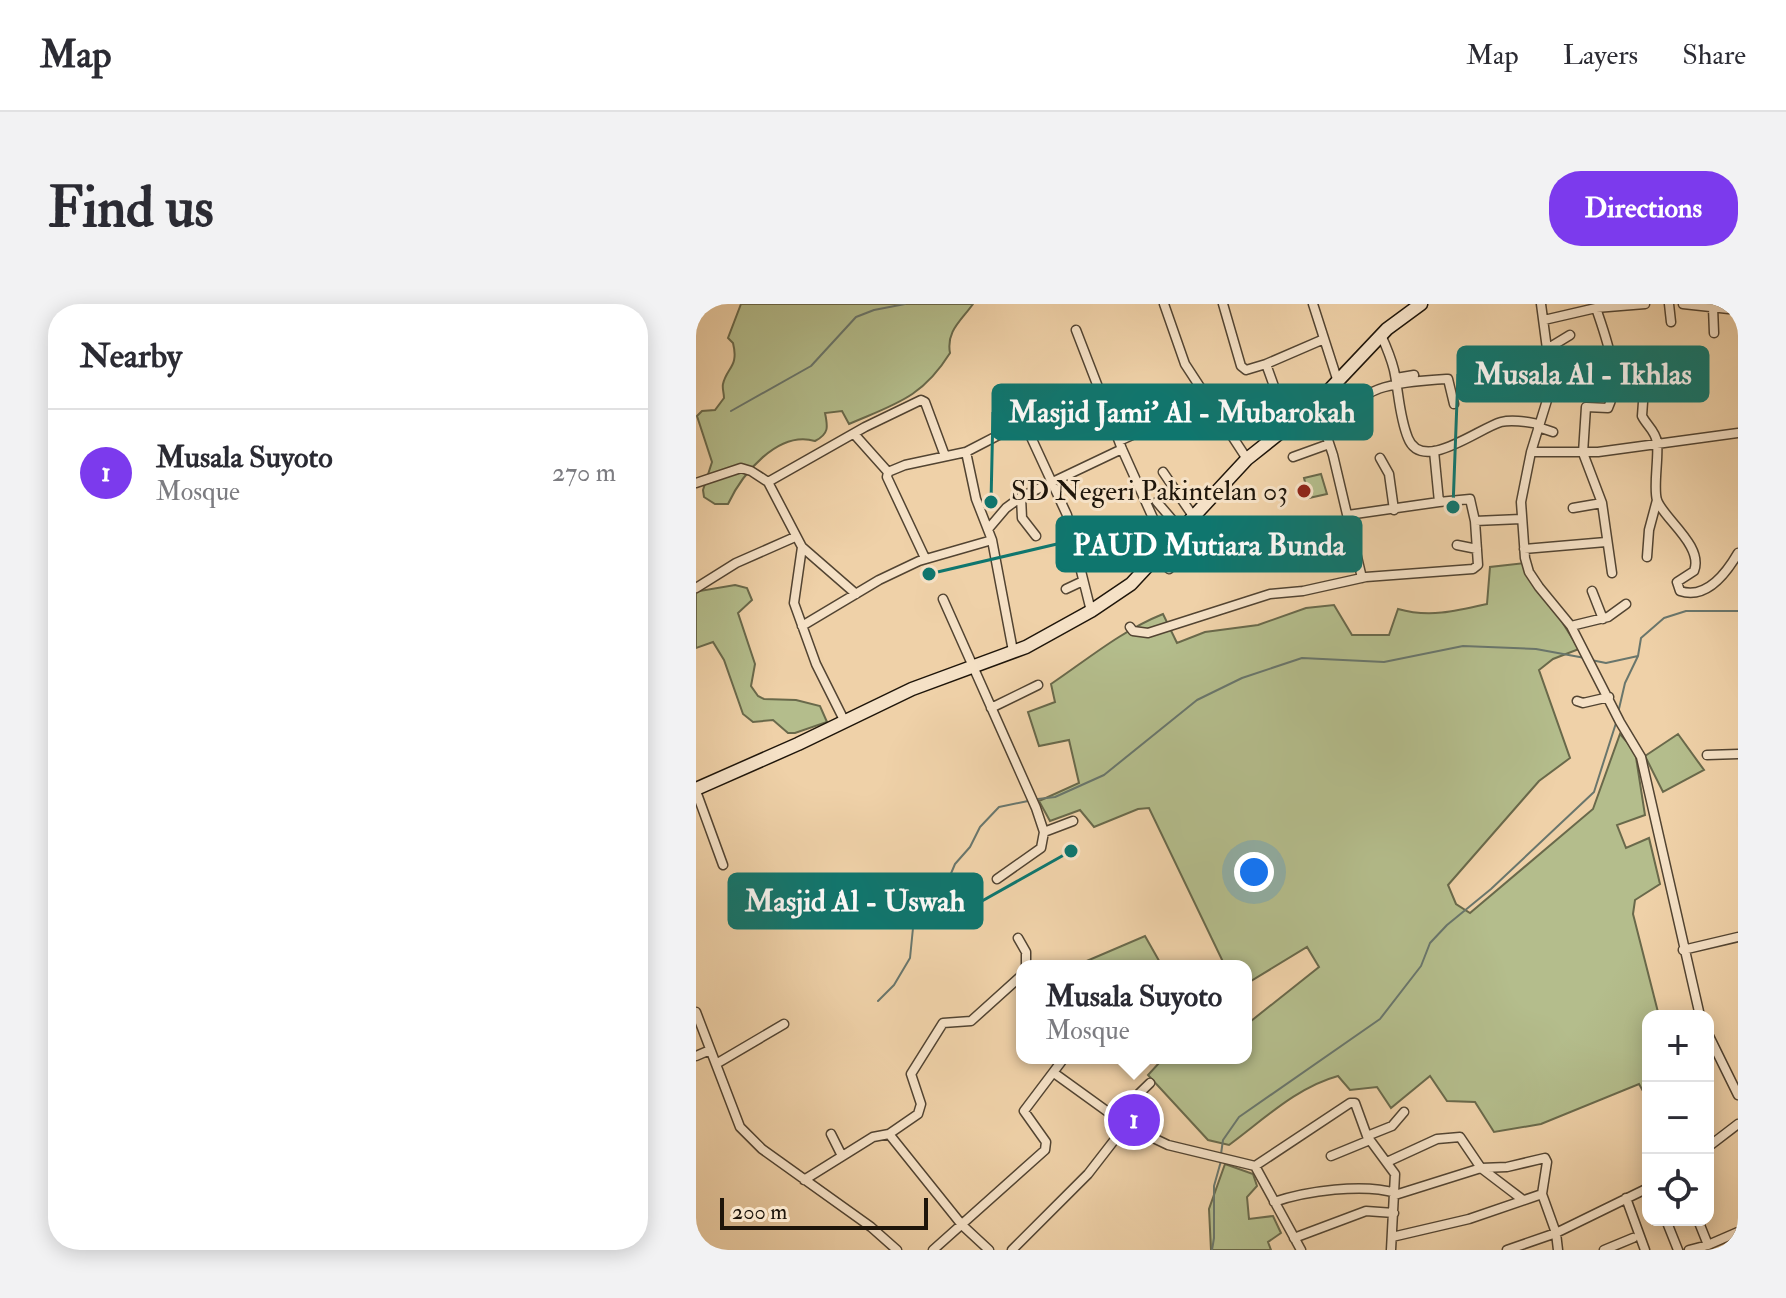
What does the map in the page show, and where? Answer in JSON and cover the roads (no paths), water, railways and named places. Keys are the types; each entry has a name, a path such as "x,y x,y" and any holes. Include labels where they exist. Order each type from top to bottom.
{"main road":[{"path":"696,790 912,689 1026,647 1091,611 1131,584 1247,459 1316,404 1332,398 1338,382 1381,335 1421,304"}],"street":[{"path":"1164,304 1185,364 1247,459"},
{"path":"1223,304 1241,366 1248,371 1324,339"},
{"path":"1313,304 1338,382"},
{"path":"1541,304 1547,349 1548,397 1531,452 1521,502 1529,572 1571,626 1641,757 1698,1010"},
{"path":"1544,320 1596,308 1645,304"},
{"path":"1669,304 1671,322"},
{"path":"1683,304 1738,310"},
{"path":"1713,307 1714,333"},
{"path":"1596,308 1606,337 1613,388 1608,408 1586,409 1583,453 1602,503 1612,573"},
{"path":"1076,330 1169,569"},
{"path":"1381,335 1391,358 1409,441 1421,452 1434,451 1501,422 1539,425 1553,432"},
{"path":"1547,349 1570,335"},
{"path":"1630,360 1632,371 1644,388 1642,416 1654,431 1657,443 1657,500 1649,530 1647,557"},
{"path":"1266,364 1275,389"},
{"path":"1365,420 1364,398 1379,388 1414,375"},
{"path":"1396,381 1448,379 1454,404"},
{"path":"888,472 905,465 966,452 1024,422 1101,389"},
{"path":"768,482 865,427 921,400 925,402 945,456"},
{"path":"1316,404 1348,515 1362,578"},
{"path":"1024,422 1054,481 1067,515 1091,611"},
{"path":"989,528 1006,508 1021,497 1121,445 1141,431"},
{"path":"1531,452 1583,453 1722,438 1738,433"},
{"path":"855,435 888,472 887,477 925,558"},
{"path":"1293,457 1329,444"},
{"path":"1434,451 1439,502"},
{"path":"966,452 976,499 992,540 1013,651"},
{"path":"1380,458 1389,474 1394,510"},
{"path":"696,483 741,468 768,482 802,547 856,594"},
{"path":"1163,472 1193,516"},
{"path":"1021,497 1022,518 1036,536"},
{"path":"1130,627 1133,631 1148,633 1270,594 1303,591 1362,578 1473,569 1478,565 1470,499 1348,515"},
{"path":"1657,500 1684,535 1696,564 1694,571 1677,582 1680,591 1697,592 1718,581 1733,565 1738,553"},
{"path":"1157,502 1181,530"},
{"path":"1573,508 1602,503"},
{"path":"1475,521 1521,519"},
{"path":"696,588 736,563 795,537"},
{"path":"802,626 879,580 925,558 992,540"},
{"path":"1524,549 1606,542"},
{"path":"1457,545 1477,549"},
{"path":"802,547 794,603 816,664 844,720"},
{"path":"1066,589 1083,581"},
{"path":"1592,591 1603,619"},
{"path":"943,599 1029,790 1044,832 1041,848 997,879"},
{"path":"1571,626 1603,619 1626,604"},
{"path":"991,708 1038,685"},
{"path":"1577,701 1583,703 1609,697"},
{"path":"1707,755 1738,754"},
{"path":"696,790 723,865"},
{"path":"1044,832 1073,821"},
{"path":"1683,950 1738,937"},
{"path":"1018,938 1026,952 1026,960"},
{"path":"804,1180 873,1137 889,1134 911,1120 920,1110 911,1074 939,1027 946,1021 971,1021 1016,980"},
{"path":"696,1012 740,1127 762,1149 871,1227 897,1250"},
{"path":"716,1064 784,1024"},
{"path":"1714,1046 1738,1095"},
{"path":"696,1056 710,1050"},
{"path":"933,1250 1045,1150 1046,1142 1024,1111 1060,1064"},
{"path":"1054,1073 1114,1118 1168,1145 1255,1166 1350,1103 1355,1103 1368,1138 1395,1174 1391,1250"},
{"path":"1114,1118 1150,1083"},
{"path":"1331,1156 1392,1126 1404,1112"},
{"path":"1714,1142 1738,1124"},
{"path":"1012,1250 1088,1174 1126,1125"},
{"path":"831,1134 842,1156"},
{"path":"889,1134 962,1225 989,1250"},
{"path":"1387,1162 1437,1139 1460,1137 1481,1168 1523,1200"},
{"path":"1274,1202 1314,1191 1380,1189 1396,1194 1481,1168 1507,1167 1545,1158 1542,1194 1556,1233 1558,1250"},
{"path":"1255,1166 1301,1250"},
{"path":"1507,1250 1556,1233 1642,1191"},
{"path":"1392,1237 1469,1219 1542,1194"},
{"path":"1626,1198 1645,1250"},
{"path":"1294,1238 1366,1211 1394,1213"},
{"path":"1668,1226 1678,1250"},
{"path":"1700,1226 1708,1245"},
{"path":"1689,1250 1738,1232"},
{"path":"1604,1250 1633,1238"}],"waterway":[{"path":"731,411 811,366 856,317 905,304"},
{"path":"1618,713 1625,683 1638,656 1641,638 1664,618 1686,611 1738,611"},
{"path":"1038,799 1055,797 1104,775 1197,700 1242,678 1302,658 1384,662 1463,646 1536,649 1585,658"},
{"path":"1591,660 1606,663 1638,656"},
{"path":"1221,1154 1223,1140 1239,1117 1380,1019 1421,966 1430,943 1594,792 1616,723"},
{"path":"878,1001 894,985 910,958 913,928 944,890 955,864 970,847 980,827 999,807 1028,801"},
{"path":"1212,1250 1214,1186 1221,1161"}],"place":[{"name":"SD Negeri Pakintelan 03","path":"1304,491"},
{"name":"Masjid Jami' Al - Mubarokah","path":"991,502"},
{"name":"Musala Al - Ikhlas","path":"1453,507"},
{"name":"PAUD Mutiara Bunda","path":"929,574"},
{"name":"Masjid Al - Uswah","path":"1071,851"},
{"name":"Musala Suyoto","path":"1134,1120"}]}
